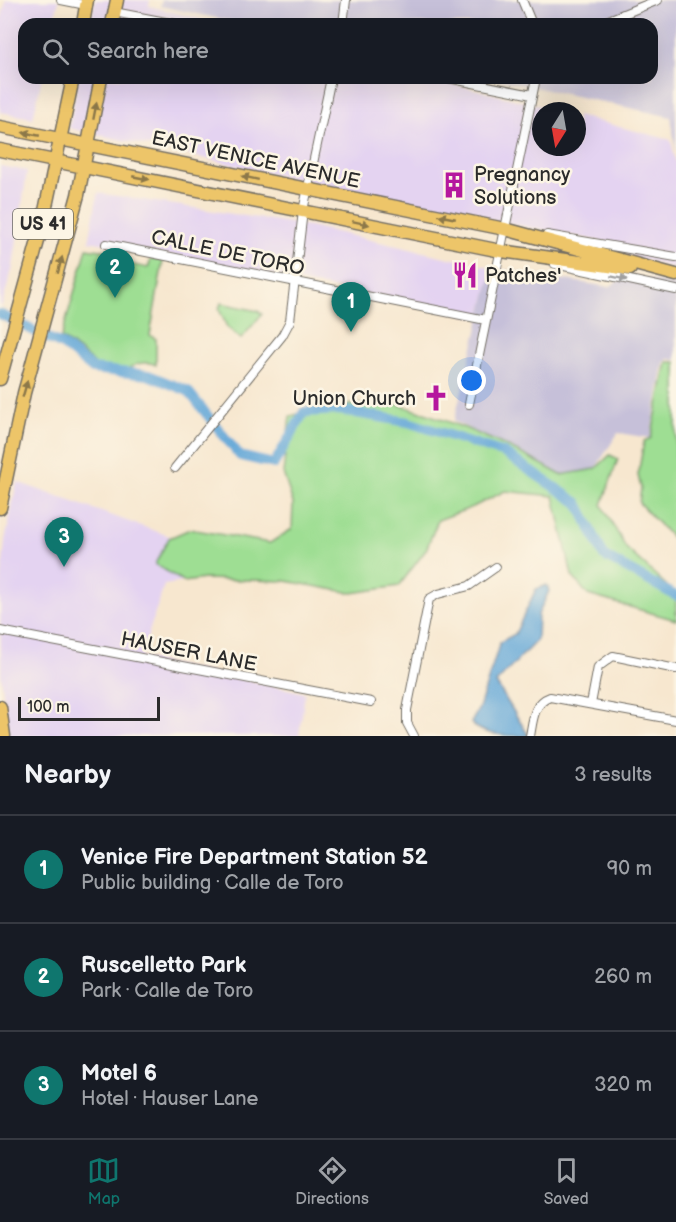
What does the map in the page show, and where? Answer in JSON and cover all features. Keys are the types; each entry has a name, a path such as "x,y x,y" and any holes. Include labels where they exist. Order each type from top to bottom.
{"main road":[{"path":"84,18 87,2"},
{"name":"US 41","path":"0,379 57,162 72,84"},
{"name":"US 41","path":"0,508 17,421 84,166 100,84"},
{"name":"EAST VENICE AVENUE","path":"0,128 505,229 676,275"},
{"name":"EAST VENICE AVENUE","path":"0,150 501,251 676,275"},
{"path":"0,707 4,736"}],"street":[{"path":"61,0 87,2"},
{"path":"344,18 346,0"},
{"path":"522,0 530,18"},
{"path":"614,18 658,0"},
{"path":"114,12 145,18"},
{"path":"175,468 288,327 293,314 303,211 330,84"},
{"path":"478,84 532,95"},
{"path":"469,404 535,84"},
{"name":"EAST VENICE AVENUE","path":"505,229 676,257"},
{"name":"CALLE DE TORO","path":"106,243 486,320"},
{"name":"EAST VENICE AVENUE","path":"501,251 676,290"},
{"path":"414,736 407,723 407,710 429,599 438,594 469,586 496,567"},
{"name":"HAUSER LANE","path":"0,631 371,702"},
{"path":"591,704 598,667 613,656 676,669"},
{"path":"530,736 535,709 544,699 556,697 676,720"}],"shaded area":[{"path":"6,0 59,0 54,18 18,18 18,84 41,84 33,118 0,112 0,24"},
{"path":"95,0 111,0 108,18 91,18"},
{"path":"121,0 150,0 149,6 196,18 118,18"},
{"path":"162,0 676,0 676,152 671,117 520,84 658,84 658,18 216,18 160,6"},
{"path":"77,84 95,84 85,132 69,128"},
{"path":"105,84 453,84 532,104 532,156 586,156 586,118 671,140 676,165 676,269 628,256 619,245 373,196 95,134"},
{"path":"0,166 27,171 13,267 0,311"},
{"path":"98,193 309,226 493,268 480,318 191,259 89,241"},
{"path":"493,268 609,287 627,275 676,285 676,360 668,359 664,363 650,438 618,433 595,469 561,475 454,421"},
{"path":"17,482 172,537 155,564 184,582 164,585 141,657 305,693 299,736 9,736 1,676 0,598 5,540"}],"green space":[{"path":"87,248 108,251 109,260 148,268 151,259 163,261 150,335 156,339 156,365 144,363 131,367 125,372 109,373 99,369 61,338"},
{"path":"221,303 258,311 262,314 241,339 227,327 219,309"},
{"path":"667,362 676,362 676,542 639,503 641,488 638,475 644,441 651,438"},
{"path":"397,404 481,435 561,475 595,469 610,455 618,459 602,505 626,548 676,594 676,620 588,595 572,576 554,496 505,491 473,507 438,520 426,550 399,586 352,593 286,581 204,579 184,582 155,564 169,538 190,529 270,543 292,529 293,503 283,473 290,416 335,405"}],"water":[{"path":"547,585 549,591 538,615 537,640 496,683 529,736 482,731 471,723 479,708 500,642 515,634 536,589"}],"waterway":[{"path":"0,314 64,346 93,369 148,375 188,391 240,456 274,464 304,412 339,410 408,422 504,453 578,503 604,556 676,596"}],"place":[{"name":"Pregnancy Solutions","path":"454,185"},
{"name":"Patches'","path":"465,275"},
{"name":"Ruscelletto Park","path":"115,298"},
{"name":"Venice Fire Department Station 52","path":"351,332"},
{"name":"Union Church","path":"436,398"},
{"name":"Motel 6","path":"64,567"}]}
